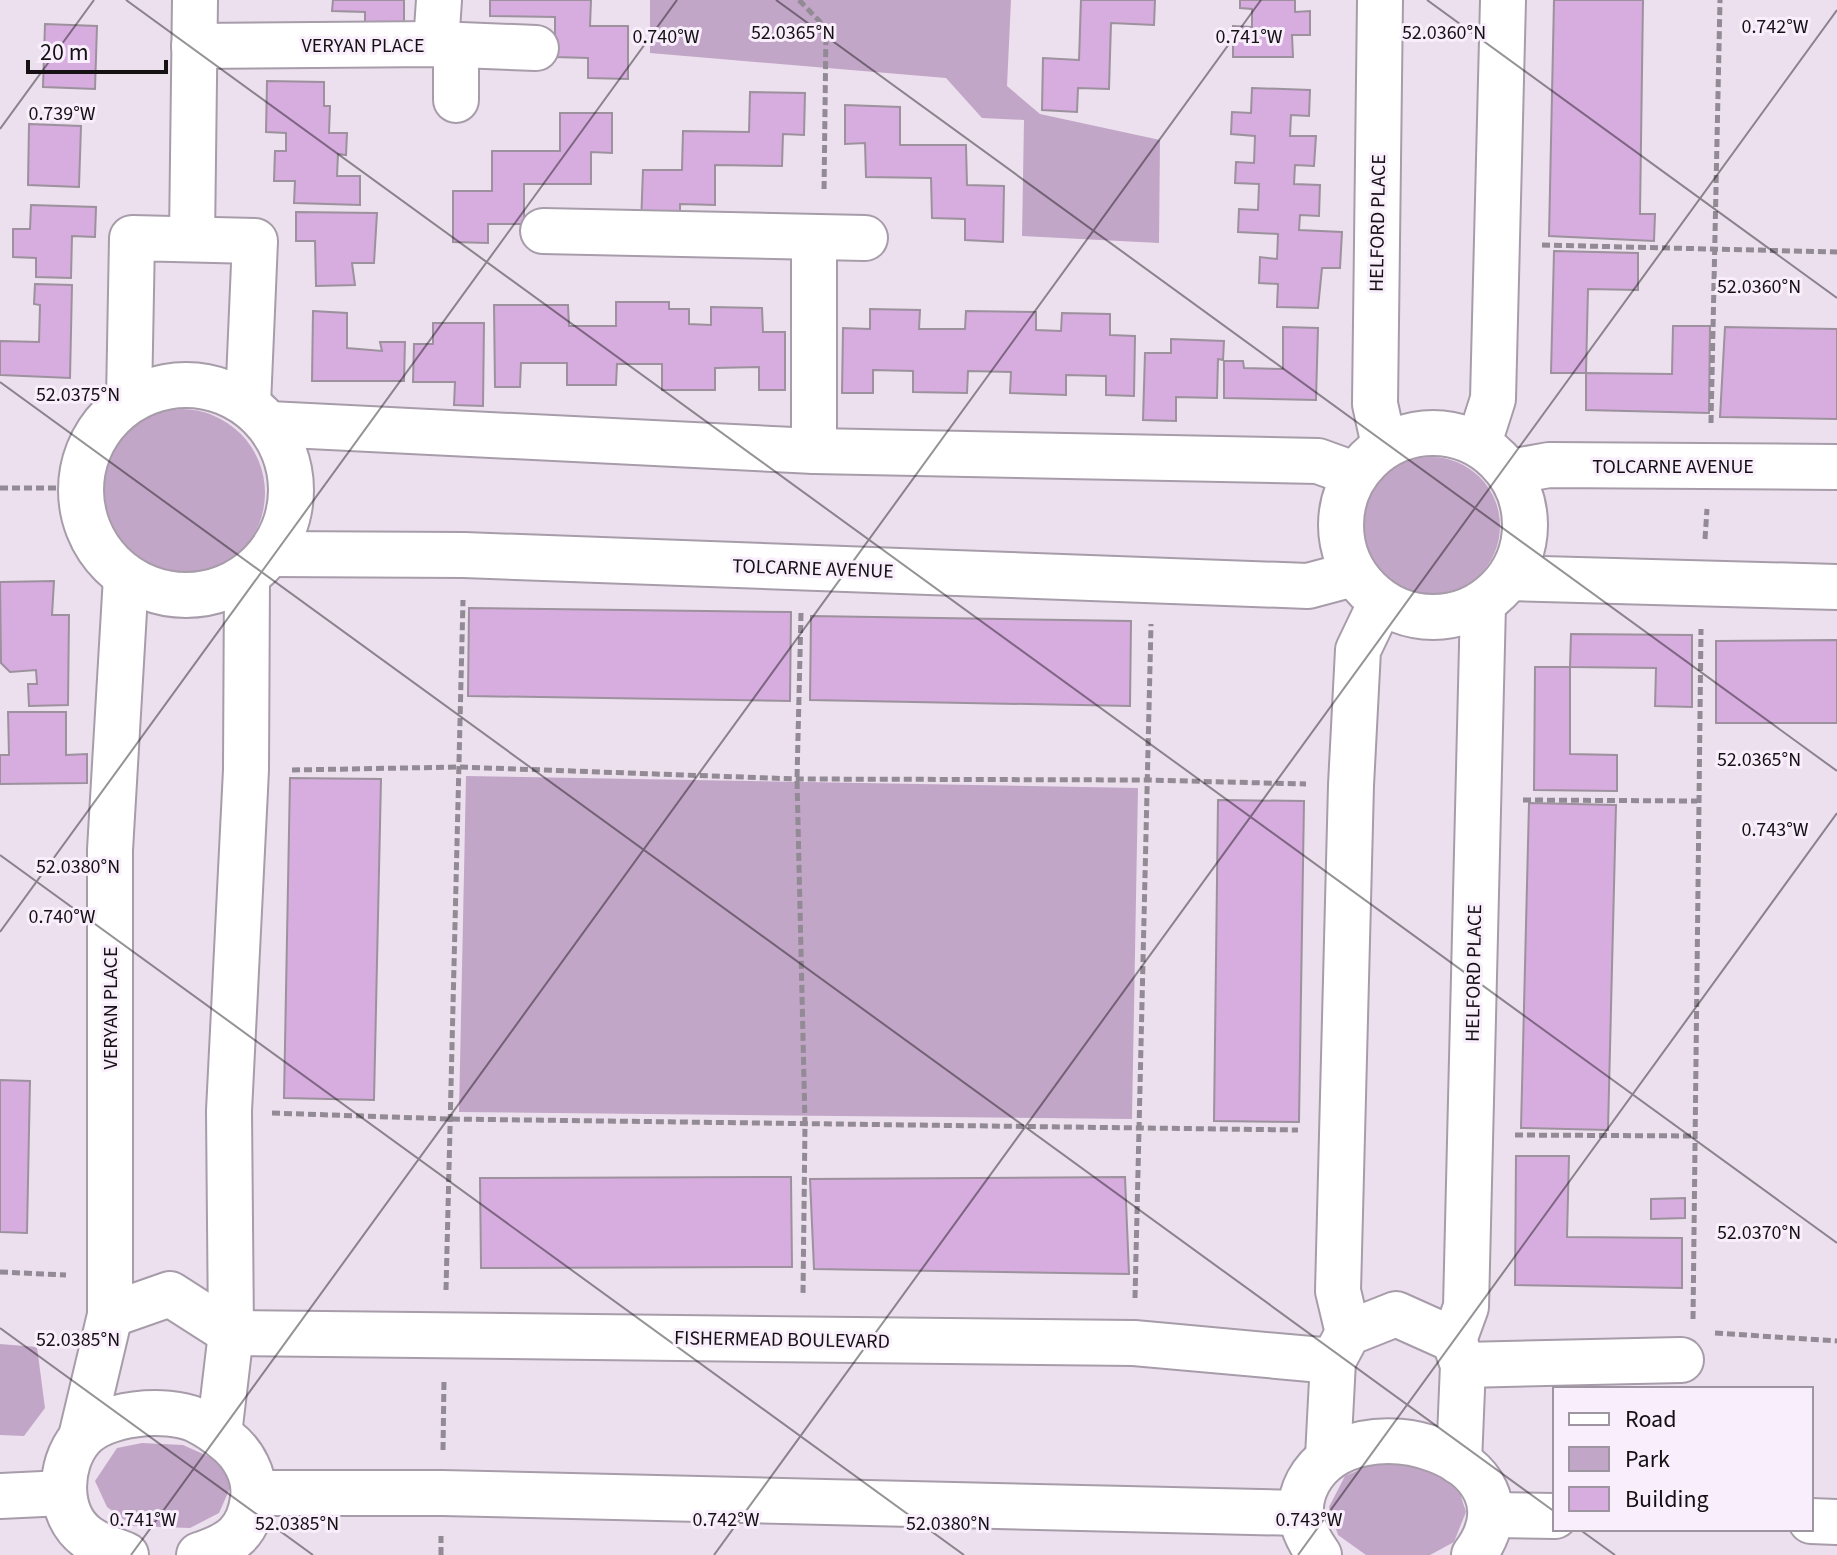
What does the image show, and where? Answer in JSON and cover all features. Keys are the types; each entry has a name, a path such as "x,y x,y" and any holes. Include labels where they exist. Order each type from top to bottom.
{"street":[{"path":"192,238 195,0"},
{"name":"VERYAN PLACE","path":"439,0 446,45"},
{"name":"HELFORD PLACE","path":"1369,460 1375,404 1380,0"},
{"path":"1503,0 1494,458 1447,433 1414,433 1369,460 1341,507 1341,542 1367,588 1405,614 1431,619 1458,615 1496,591 1702,582 1837,587"},
{"path":"446,45 456,100"},
{"name":"VERYAN PLACE","path":"194,46 446,45 536,48"},
{"path":"543,231 865,238"},
{"path":"129,400 132,238 255,241 258,414"},
{"path":"814,238 814,451"},
{"path":"189,384 220,389 258,414 286,454 292,489 287,523 259,565 211,593 182,596 152,591 126,577 97,548 84,519 79,488 84,460 96,433 129,400 158,388 189,384"},
{"path":"258,414 814,451 1369,460"},
{"name":"HELFORD PLACE","path":"1459,1462 1458,1353 1466,1307 1478,800 1496,591 1522,553 1527,525 1522,497 1494,458"},
{"name":"TOLCARNE AVENUE","path":"1494,458 1549,465 1837,467"},
{"name":"TOLCARNE AVENUE","path":"259,565 464,555 1367,588"},
{"path":"219,1434 231,1333 229,1111 259,565"},
{"name":"VERYAN PLACE","path":"81,1437 111,1296 110,850 126,577"},
{"path":"1328,1457 1340,1347 1338,1291 1351,785 1358,650 1367,588"},
{"path":"111,1296 170,1294 231,1333"},
{"path":"1340,1347 1396,1314 1458,1353 1687,1346"},
{"name":"FISHERMEAD BOULEVARD","path":"231,1333 1340,1347"},
{"path":"126,1555 88,1546 67,1509 64,1493 66,1464 81,1437 108,1421 146,1412 193,1419 219,1434 237,1449 252,1477 254,1493 251,1514 238,1535 214,1553"},
{"path":"1319,1555 1305,1533 1299,1513 1310,1480 1328,1457 1367,1441 1420,1443 1471,1469 1487,1490 1493,1515 1488,1534 1474,1555"},
{"path":"0,1496 64,1493"},
{"path":"254,1493 442,1493 1299,1513"},
{"path":"1493,1515 1553,1516"},
{"path":"1813,1521 1837,1522"}],"path":[{"path":"799,0 826,28 824,196 814,238"},
{"path":"1720,0 1697,801 1697,1136 1687,1346 1837,1341"},
{"path":"1534,244 1837,252"},
{"path":"0,488 79,488"},
{"path":"441,1555 464,555"},
{"path":"802,567 797,779 805,1124 803,1339"},
{"path":"1134,1343 1152,580"},
{"path":"246,770 459,767 797,779 1147,780 1351,785"},
{"path":"1478,800 1697,801"},
{"path":"229,1111 450,1119 1343,1130"},
{"path":"1470,1134 1697,1136"},
{"path":"0,1272 111,1296"}],"green space":[{"path":"650,0 1011,0 1007,86 1040,114 1160,140 1159,243 1022,236 1024,120 982,118 946,78 650,53"},
{"path":"181,409 213,416 228,423 240,434 251,446 258,461 265,493 258,525 251,540 240,552 228,563 213,570 181,577 149,570 134,563 122,552 111,540 104,525 97,493 104,461 111,446 122,434 134,423 149,416"},
{"path":"1431,457 1457,462 1480,477 1495,500 1500,526 1495,552 1480,575 1457,590 1431,595 1405,590 1382,575 1367,552 1362,526 1367,500 1382,477 1405,462"},
{"path":"466,776 1138,788 1132,1119 459,1112"},
{"path":"0,1344 37,1347 45,1408 24,1436 0,1435"},
{"path":"142,1443 183,1445 221,1462 231,1486 219,1513 190,1528 133,1526 107,1507 95,1481 117,1448"},
{"path":"1378,1462 1419,1464 1458,1487 1466,1512 1454,1542 1430,1555 1366,1555 1338,1535 1329,1507 1345,1476"}],"building":[{"path":"333,0 404,0 404,33 365,33 365,12 332,11"},
{"path":"490,0 591,0 590,26 628,26 628,79 588,78 588,58 555,57 555,17 490,16"},
{"path":"1081,0 1155,0 1154,25 1111,23 1109,89 1078,88 1077,112 1042,110 1043,58 1079,60"},
{"path":"1240,0 1295,0 1295,12 1310,11 1310,35 1292,35 1293,57 1233,57 1233,26 1252,27 1252,9 1240,8"},
{"path":"1554,0 1643,0 1640,214 1655,214 1654,241 1549,236"},
{"path":"45,24 97,26 95,89 43,87"},
{"path":"267,81 324,82 324,106 330,106 329,133 347,133 346,155 338,154 337,176 360,176 360,205 294,203 295,181 274,181 275,151 286,151 286,133 266,132"},
{"path":"1252,88 1310,90 1309,116 1291,115 1290,136 1316,136 1314,166 1295,165 1294,184 1320,185 1319,216 1300,215 1299,230 1342,232 1340,268 1322,268 1318,308 1277,307 1278,284 1259,283 1260,257 1277,259 1278,234 1238,232 1239,209 1258,210 1259,184 1235,183 1236,162 1254,163 1255,136 1231,134 1232,112 1251,113"},
{"path":"750,92 805,93 804,135 783,134 782,166 715,165 715,205 680,204 680,226 641,224 643,170 682,170 683,131 749,132"},
{"path":"845,105 900,107 900,145 966,145 967,185 1004,186 1003,242 965,240 965,219 932,218 931,178 866,177 865,143 845,144"},
{"path":"560,113 612,113 612,153 591,152 591,184 524,184 524,224 488,224 488,243 453,242 453,191 492,191 492,151 560,151"},
{"path":"29,124 81,126 79,187 28,185"},
{"path":"31,205 96,207 95,237 72,236 71,278 36,277 36,258 13,257 13,229 30,229"},
{"path":"296,212 377,213 374,263 352,263 355,285 316,286 315,241 296,241"},
{"path":"1554,251 1638,253 1638,290 1588,289 1586,373 1551,373"},
{"path":"35,284 72,285 70,378 0,375 0,341 39,342 40,305 34,304"},
{"path":"616,302 669,302 669,309 689,309 689,324 711,325 711,307 762,308 763,332 785,332 785,390 759,390 759,367 715,368 715,390 662,390 662,364 617,364 616,385 567,385 567,363 521,363 520,387 495,387 494,305 568,305 569,326 616,326"},
{"path":"870,309 920,310 919,329 965,329 966,311 1036,312 1036,330 1061,331 1062,313 1110,314 1110,335 1135,336 1134,396 1106,395 1106,376 1066,375 1066,395 1010,393 1011,372 968,371 967,393 913,392 913,371 873,370 873,393 842,393 843,328 870,329"},
{"path":"313,311 347,313 347,348 382,351 380,342 405,342 404,381 312,381"},
{"path":"433,323 484,323 483,406 454,405 455,382 413,382 414,344 433,344"},
{"path":"1673,326 1710,326 1709,413 1586,410 1586,373 1672,374"},
{"path":"1283,327 1318,328 1316,400 1224,398 1224,361 1243,361 1244,368 1283,369"},
{"path":"1725,327 1837,329 1837,419 1720,417"},
{"path":"1171,339 1224,341 1223,360 1218,359 1217,398 1176,397 1176,421 1143,420 1145,353 1171,353"},
{"path":"54,581 52,615 69,615 68,705 29,706 28,684 37,684 36,670 10,672 1,663 0,582"},
{"path":"469,608 791,612 790,701 468,696"},
{"path":"811,616 1131,621 1130,706 810,700"},
{"path":"1571,634 1692,635 1692,707 1655,706 1656,668 1570,667"},
{"path":"1837,640 1837,723 1716,723 1716,641"},
{"path":"1535,667 1570,667 1570,754 1617,755 1617,791 1534,790"},
{"path":"8,712 66,712 66,755 87,754 87,783 0,784 0,755 9,755"},
{"path":"290,778 381,779 374,1100 284,1098"},
{"path":"1218,800 1304,801 1299,1122 1214,1121"},
{"path":"1529,803 1616,805 1608,1130 1521,1128"},
{"path":"0,1080 30,1081 27,1233 0,1232"},
{"path":"1516,1156 1569,1156 1567,1237 1682,1238 1682,1288 1515,1285"},
{"path":"791,1177 792,1267 481,1268 480,1178"},
{"path":"1125,1177 1129,1274 814,1269 810,1179"},
{"path":"1685,1198 1685,1218 1651,1219 1651,1199"}]}
